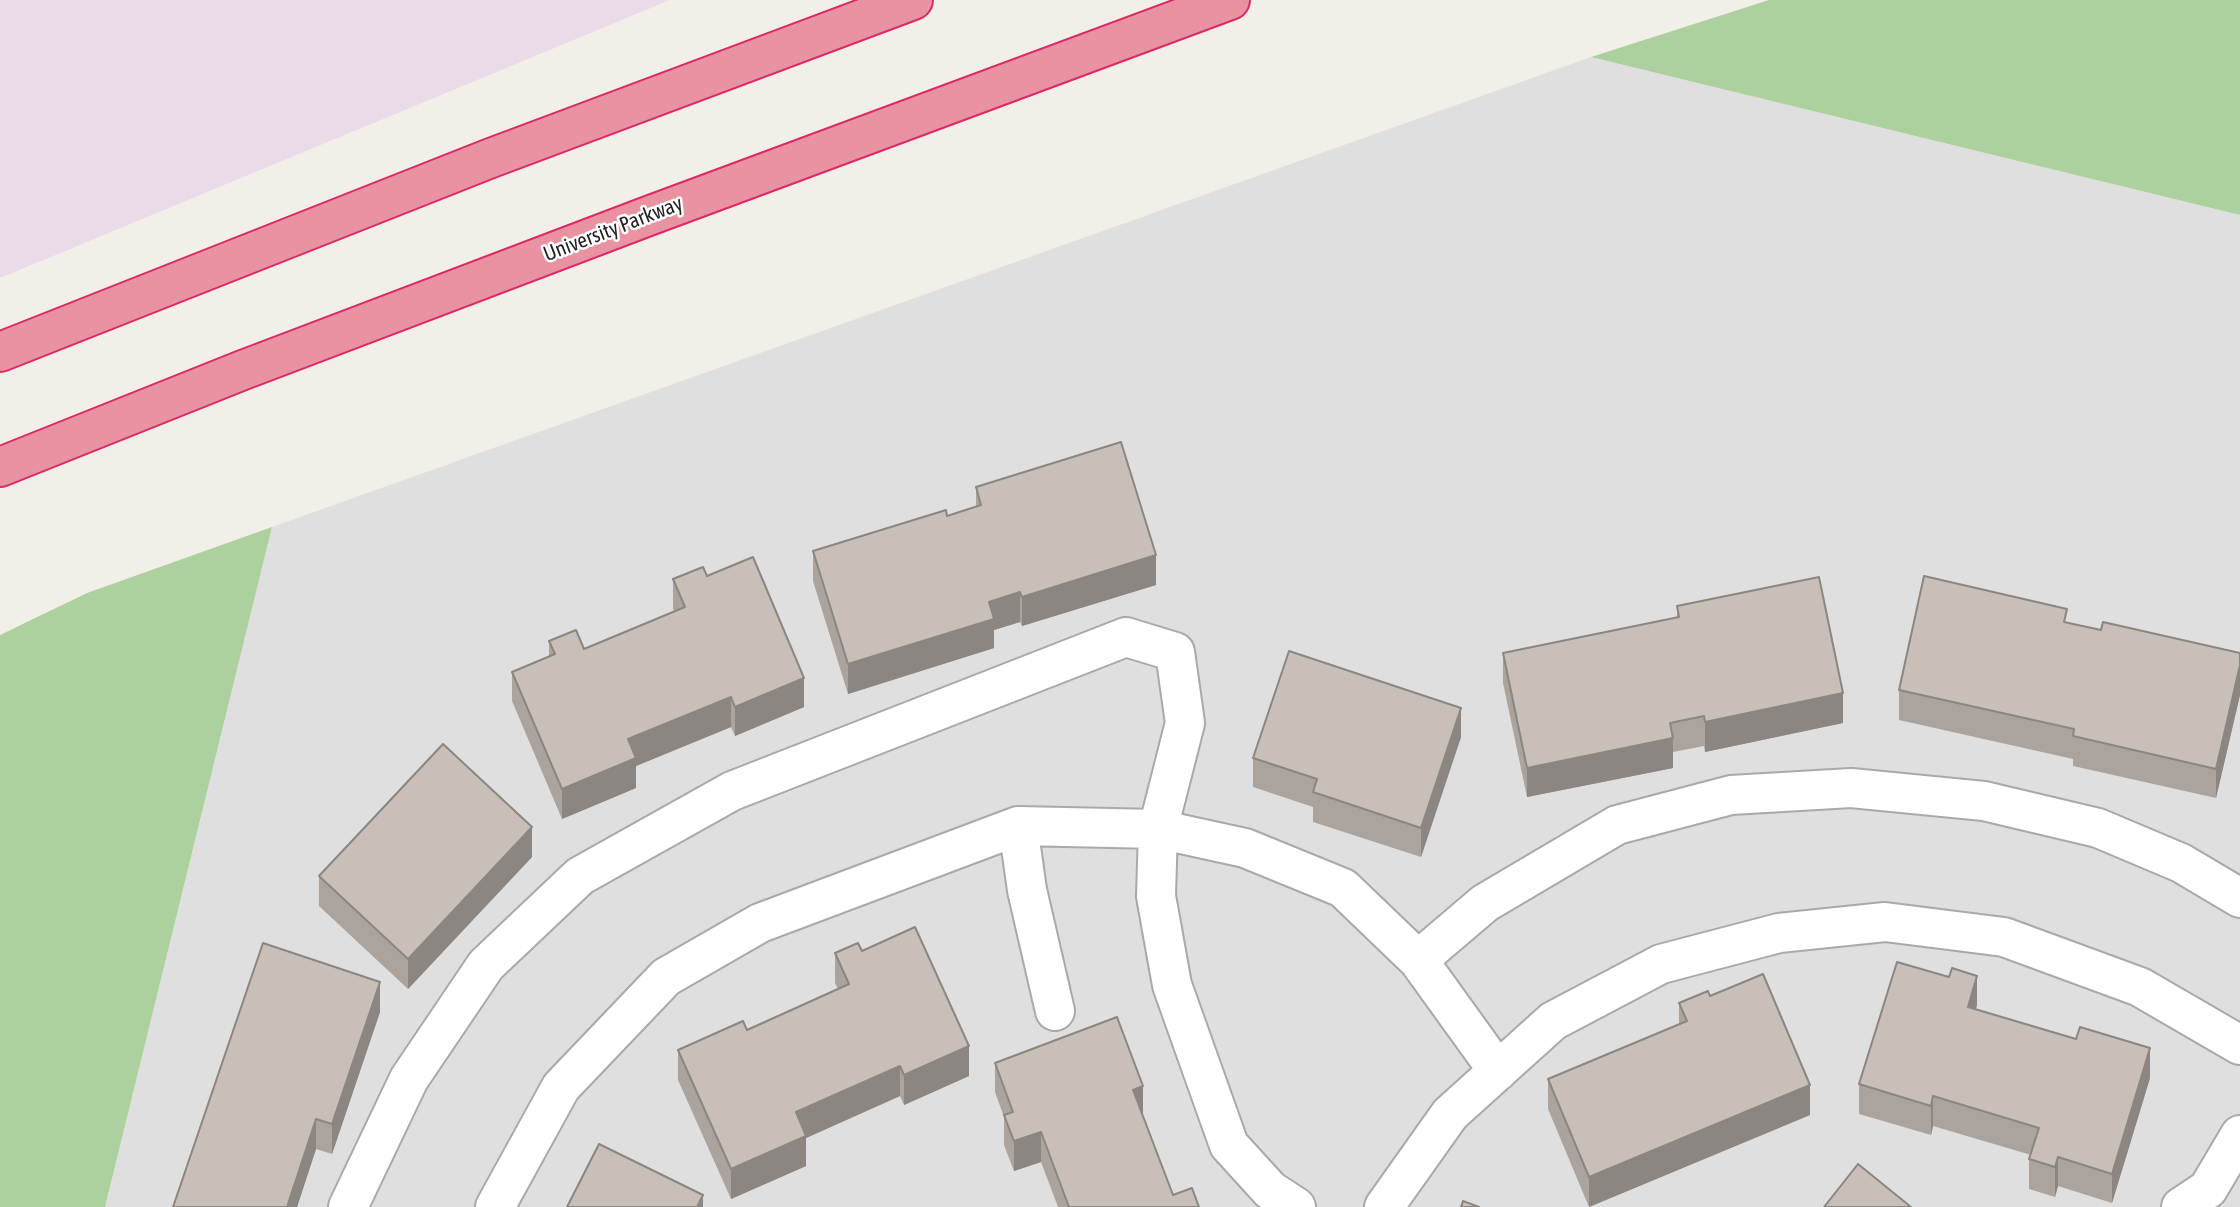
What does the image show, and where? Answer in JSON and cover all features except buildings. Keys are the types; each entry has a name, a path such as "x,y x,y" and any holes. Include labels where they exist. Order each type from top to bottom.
{"highway":[{"path":"0,352 491,158 913,0"},
{"name":"University Parkway","path":"0,467 256,365 651,215 1230,0"}],"street":[{"path":"348,1207 409,1079 486,965 580,876 732,791 1126,637 1174,652 1185,723 1158,829 1156,896 1172,985 1230,1145 1270,1190 1296,1207"},
{"path":"1418,960 1485,903 1616,825 1731,794 1851,788 1984,801 2098,828 2181,863 2240,898"},
{"path":"1018,825 1027,890 1055,1011"},
{"path":"495,1207 561,1087 666,977 760,923 1018,825 1158,829 1245,848 1343,888 1418,960 1498,1071"},
{"path":"1384,1207 1451,1114 1553,1021 1661,964 1779,933 1885,922 2004,937 2140,986 2240,1045"},
{"path":"2181,1207 2208,1189 2240,1135"}],"shaded area":[{"path":"0,0 670,0 0,278"},
{"path":"1591,57 2240,215 2240,1207 105,1207 272,527"}],"green space":[{"path":"1769,0 2240,0 2240,215 1591,57"},
{"path":"272,527 105,1207 0,1207 0,635 87,593"}]}
